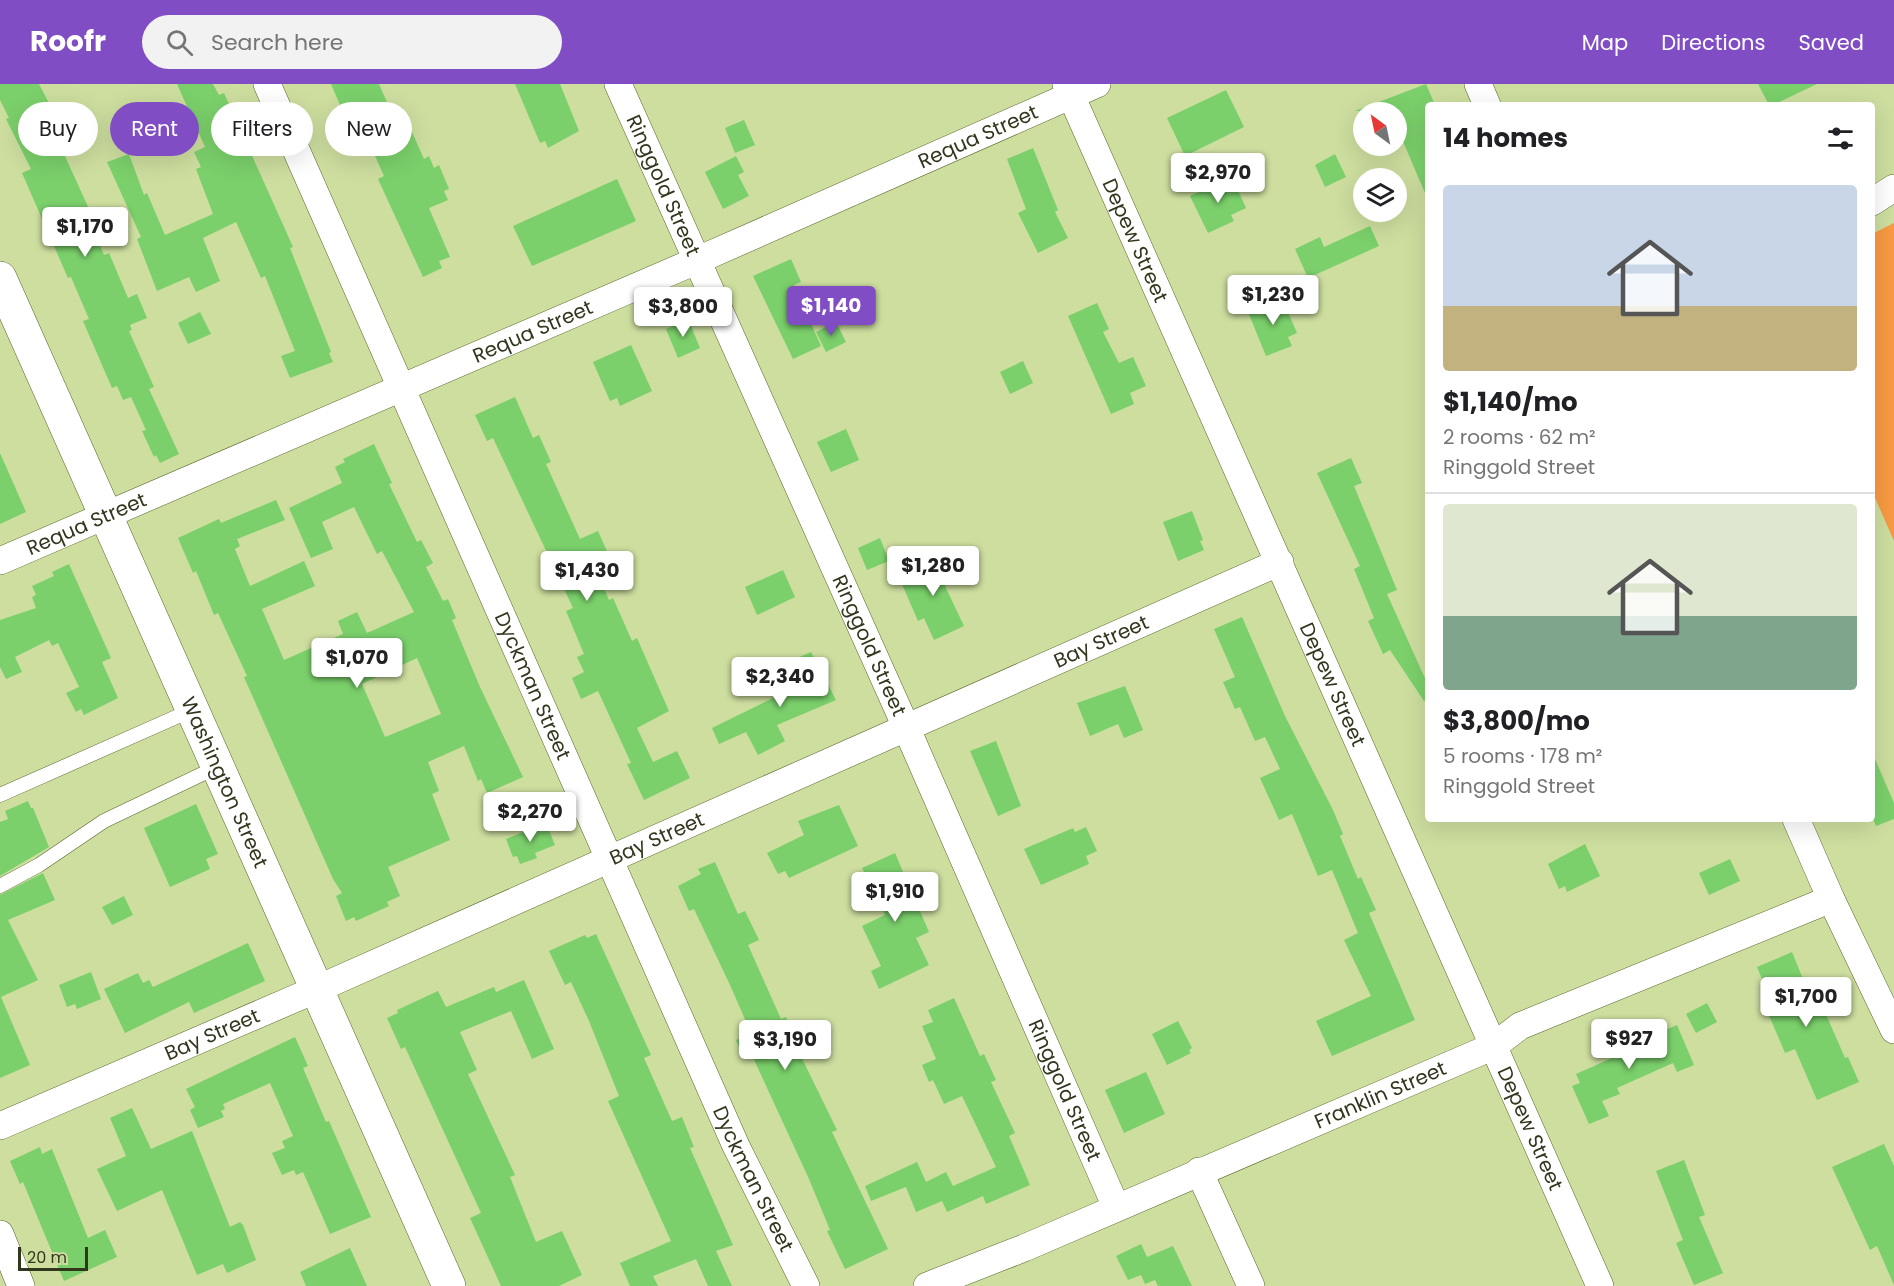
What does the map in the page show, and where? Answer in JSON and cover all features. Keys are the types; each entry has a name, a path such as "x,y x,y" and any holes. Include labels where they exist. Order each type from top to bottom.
{"street":[{"name":"Dyckman Street","path":"267,84 736,1146 806,1286"},
{"name":"Ringgold Street","path":"618,84 906,727 1116,1208"},
{"name":"Requa Street","path":"0,561 104,514 698,260 1069,90 1097,84"},
{"path":"1478,84 1486,102"},
{"name":"Depew Street","path":"1069,90 1130,235 1280,562 1600,1286"},
{"path":"1875,200 1894,188"},
{"name":"Washington Street","path":"0,278 448,1286"},
{"name":"Bay Street","path":"0,1126 317,990 1280,562"},
{"path":"1797,822 1831,899 1894,1030"},
{"name":"Franklin Street","path":"927,1286 1494,1047 1520,1026 1831,899"},
{"path":"1198,1171 1251,1286"},
{"path":"0,1234 21,1286"}],"lane":[{"path":"0,795 192,710"},
{"path":"0,886 39,865 104,821 217,767"}],"shaded area":[{"path":"1894,223 1894,541 1875,498 1875,232"}],"building":[{"path":"0,84 39,84 48,102 18,102 18,143 6,119 9,118 0,100"},
{"path":"177,84 213,84 219,95 224,93 228,102 211,102 211,156 252,156 293,247 290,248 333,362 290,378 281,356 295,351 265,276 261,278 236,222 203,238 220,281 196,292 189,277 157,291 137,239 141,237 107,162 130,156 144,195 147,193 165,235 213,214 196,169 201,167 196,156 199,156 199,150 205,147 199,134 199,102 185,102"},
{"path":"331,84 379,84 387,102 339,102"},
{"path":"515,84 560,84 579,131 548,148 545,141 540,143"},
{"path":"1426,84 1434,102 1425,102 1425,193 1407,151 1407,102 1379,102"},
{"path":"1758,84 1817,84 1779,102 1767,102"},
{"path":"1226,90 1244,127 1185,156 1167,118"},
{"path":"744,120 755,145 735,153 725,128"},
{"path":"412,132 424,159 429,156 434,168 439,165 449,189 444,191 448,200 429,208 450,257 439,261 442,268 423,277 378,179 384,176 375,156 412,156"},
{"path":"1033,148 1058,210 1055,212 1068,238 1038,253 1018,213 1026,209 1007,159"},
{"path":"1335,154 1346,177 1325,187 1315,165"},
{"path":"24,156 65,156 95,222 91,224 104,255 109,253 128,298 137,294 147,318 130,325 132,330 129,331 154,387 149,389 179,454 160,463 156,455 154,457 142,431 146,430 131,397 123,400 117,386 112,388 83,321 89,319 71,277 68,278 22,173 31,169"},
{"path":"736,156 744,172 738,175 749,196 723,209 705,172"},
{"path":"1232,177 1246,208 1231,215 1234,221 1208,233 1190,196"},
{"path":"617,179 636,221 532,266 513,226"},
{"path":"1370,226 1379,246 1308,278 1295,249 1320,237 1324,247"},
{"path":"791,259 801,282 794,285 821,346 793,359 753,276"},
{"path":"1282,298 1297,333 1288,337 1292,346 1266,356 1248,312"},
{"path":"1097,303 1109,329 1103,332 1119,363 1133,357 1146,386 1130,393 1134,404 1111,414 1068,316"},
{"path":"200,312 211,334 188,344 178,323"},
{"path":"688,319 700,348 678,358 666,329"},
{"path":"836,322 846,342 826,352 816,332"},
{"path":"631,345 652,391 620,406 617,398 610,401 593,362"},
{"path":"1023,361 1033,383 1010,394 1000,372"},
{"path":"515,397 533,438 539,435 551,462 546,464 580,539 598,531 610,558 594,565 609,600 613,598 632,641 637,638 669,711 637,728 653,762 677,751 690,778 644,800 627,764 631,763 598,691 581,699 572,678 584,672 577,657 584,654 566,611 573,608 493,438 487,441 475,415"},
{"path":"846,429 859,460 831,472 817,442"},
{"path":"374,444 392,483 389,484 417,542 421,540 433,563 426,567 443,601 448,599 456,618 452,620 480,687 523,777 487,793 481,779 478,781 464,746 428,762 439,791 432,794 450,840 388,867 400,896 387,902 389,906 356,921 354,917 346,921 336,896 342,893 333,879 244,677 247,676 218,613 214,615 196,571 193,573 178,538 219,519 221,523 276,500 285,520 237,539 240,546 235,549 250,586 304,561 315,586 262,609 284,660 343,634 338,621 357,612 367,633 414,612 382,551 377,554 354,507 322,522 333,549 311,558 289,508 342,483 335,467 345,462 343,459","holes":["417,658 441,714 385,737 362,684"]},
{"path":"0,453 26,512 0,524"},
{"path":"1351,458 1362,483 1354,486 1397,590 1387,594 1425,678 1424,701 1390,650 1383,654 1368,621 1374,618 1354,569 1360,566 1317,473"},
{"path":"1192,511 1203,540 1200,541 1204,550 1178,561 1163,522"},
{"path":"880,538 889,561 867,570 858,548"},
{"path":"950,560 959,580 945,586 964,626 934,640 924,618 918,621 898,575 929,561 932,568"},
{"path":"69,564 111,658 102,662 118,698 84,715 81,709 76,712 66,693 79,687 58,643 52,646 49,640 15,657 22,672 6,679 0,667 0,620 36,608 32,597 36,595 32,586 54,576 52,572"},
{"path":"783,570 795,597 757,615 745,587"},
{"path":"1242,617 1285,716 1333,810 1343,834 1340,836 1358,879 1361,877 1376,910 1369,913 1415,1020 1332,1056 1316,1021 1371,996 1344,940 1358,933 1332,870 1318,876 1292,814 1279,820 1260,778 1280,769 1265,737 1255,741 1240,707 1235,709 1223,682 1235,677 1214,629"},
{"path":"811,652 836,700 777,725 785,741 758,755 746,732 719,744 712,728 798,686 788,662"},
{"path":"1125,686 1143,730 1124,738 1118,724 1090,736 1077,703"},
{"path":"996,741 1021,806 998,816 970,751"},
{"path":"1875,759 1894,803 1894,819 1876,826"},
{"path":"28,801 49,847 0,876 0,822 8,819 5,811"},
{"path":"196,804 218,854 206,859 210,869 170,887 144,828"},
{"path":"839,805 858,846 789,878 785,871 778,874 767,853 804,835 798,821"},
{"path":"546,823 555,845 535,853 537,858 520,864 517,856 513,857 506,839"},
{"path":"1086,827 1097,851 1086,856 1089,864 1041,885 1024,849 1073,828 1075,832"},
{"path":"1585,844 1600,876 1567,892 1565,886 1559,889 1548,864"},
{"path":"895,853 929,932 916,938 929,965 879,989 871,971 881,966 862,926 885,915 862,868"},
{"path":"1730,859 1740,881 1709,895 1699,873"},
{"path":"715,862 738,914 745,911 759,940 748,945 781,1019 786,1017 793,1033 790,1034 837,1130 832,1132 888,1249 845,1269 827,1231 830,1230 809,1179 750,1051 742,1054 736,1040 751,1033 694,909 689,911 678,886 701,874 698,869"},
{"path":"43,873 55,900 8,920 38,980 1,997 30,1065 0,1078 0,895"},
{"path":"124,896 133,915 112,925 102,907"},
{"path":"596,934 651,1055 644,1058 672,1121 682,1117 694,1147 690,1148 733,1245 716,1251 732,1286 708,1286 696,1259 653,1276 658,1286 630,1286 620,1263 671,1241 608,1101 619,1096 589,1021 571,982 565,985 549,951 585,935 587,938"},
{"path":"248,943 265,981 194,1013 189,1002 125,1033 104,989 138,973 143,983 149,980 153,987"},
{"path":"1792,952 1814,1006 1821,1003 1845,1058 1848,1057 1859,1082 1817,1100 1795,1049 1785,1053 1768,1013 1775,1010 1757,967"},
{"path":"91,972 101,999 77,1009 75,1004 67,1007 59,985"},
{"path":"524,980 554,1049 532,1059 511,1011 460,1032 477,1070 468,1074 515,1175 510,1177 536,1242 562,1231 582,1275 559,1286 501,1286 470,1218 481,1213 405,1047 401,1049 387,1018 398,1013 397,1010 438,991 446,1007 494,987 496,992"},
{"path":"954,998 980,1056 984,1054 996,1080 991,1082 1015,1133 1009,1136 1030,1185 986,1204 983,1196 947,1212 942,1201 916,1212 906,1187 871,1201 865,1186 917,1162 926,1182 946,1172 953,1186 996,1167 962,1096 944,1104 933,1080 929,1082 922,1065 936,1059 922,1026 933,1022 928,1010"},
{"path":"1707,1003 1717,1022 1696,1033 1686,1014"},
{"path":"1178,1021 1192,1048 1189,1050 1191,1053 1167,1065 1152,1034"},
{"path":"1677,1025 1694,1065 1677,1072 1673,1063 1617,1088 1620,1094 1602,1101 1609,1116 1589,1124 1572,1086 1580,1083 1576,1074 1628,1051 1626,1047"},
{"path":"295,1037 308,1066 303,1068 371,1217 330,1234 303,1172 296,1175 294,1170 282,1175 272,1153 285,1148 282,1141 293,1136 270,1083 223,1104 225,1109 221,1111 224,1117 198,1128 190,1110 195,1107 186,1089"},
{"path":"1146,1072 1165,1114 1124,1133 1105,1090"},
{"path":"132,1108 151,1149 192,1131 230,1227 240,1222 243,1225 256,1260 227,1273 223,1264 197,1275 162,1190 117,1211 97,1169 126,1156 110,1118"},
{"path":"1884,1144 1894,1166 1894,1285 1877,1246 1870,1250 1832,1167"},
{"path":"40,1147 42,1154 52,1149 88,1238 105,1230 117,1257 64,1281 23,1182 20,1184 10,1161"},
{"path":"1684,1160 1705,1215 1699,1217 1723,1273 1694,1285 1676,1243 1683,1240 1656,1171"},
{"path":"1141,1244 1147,1257 1173,1246 1192,1286 1158,1286 1155,1280 1145,1284 1141,1275 1128,1280 1116,1256"},
{"path":"350,1248 367,1286 306,1286 300,1272"}]}
